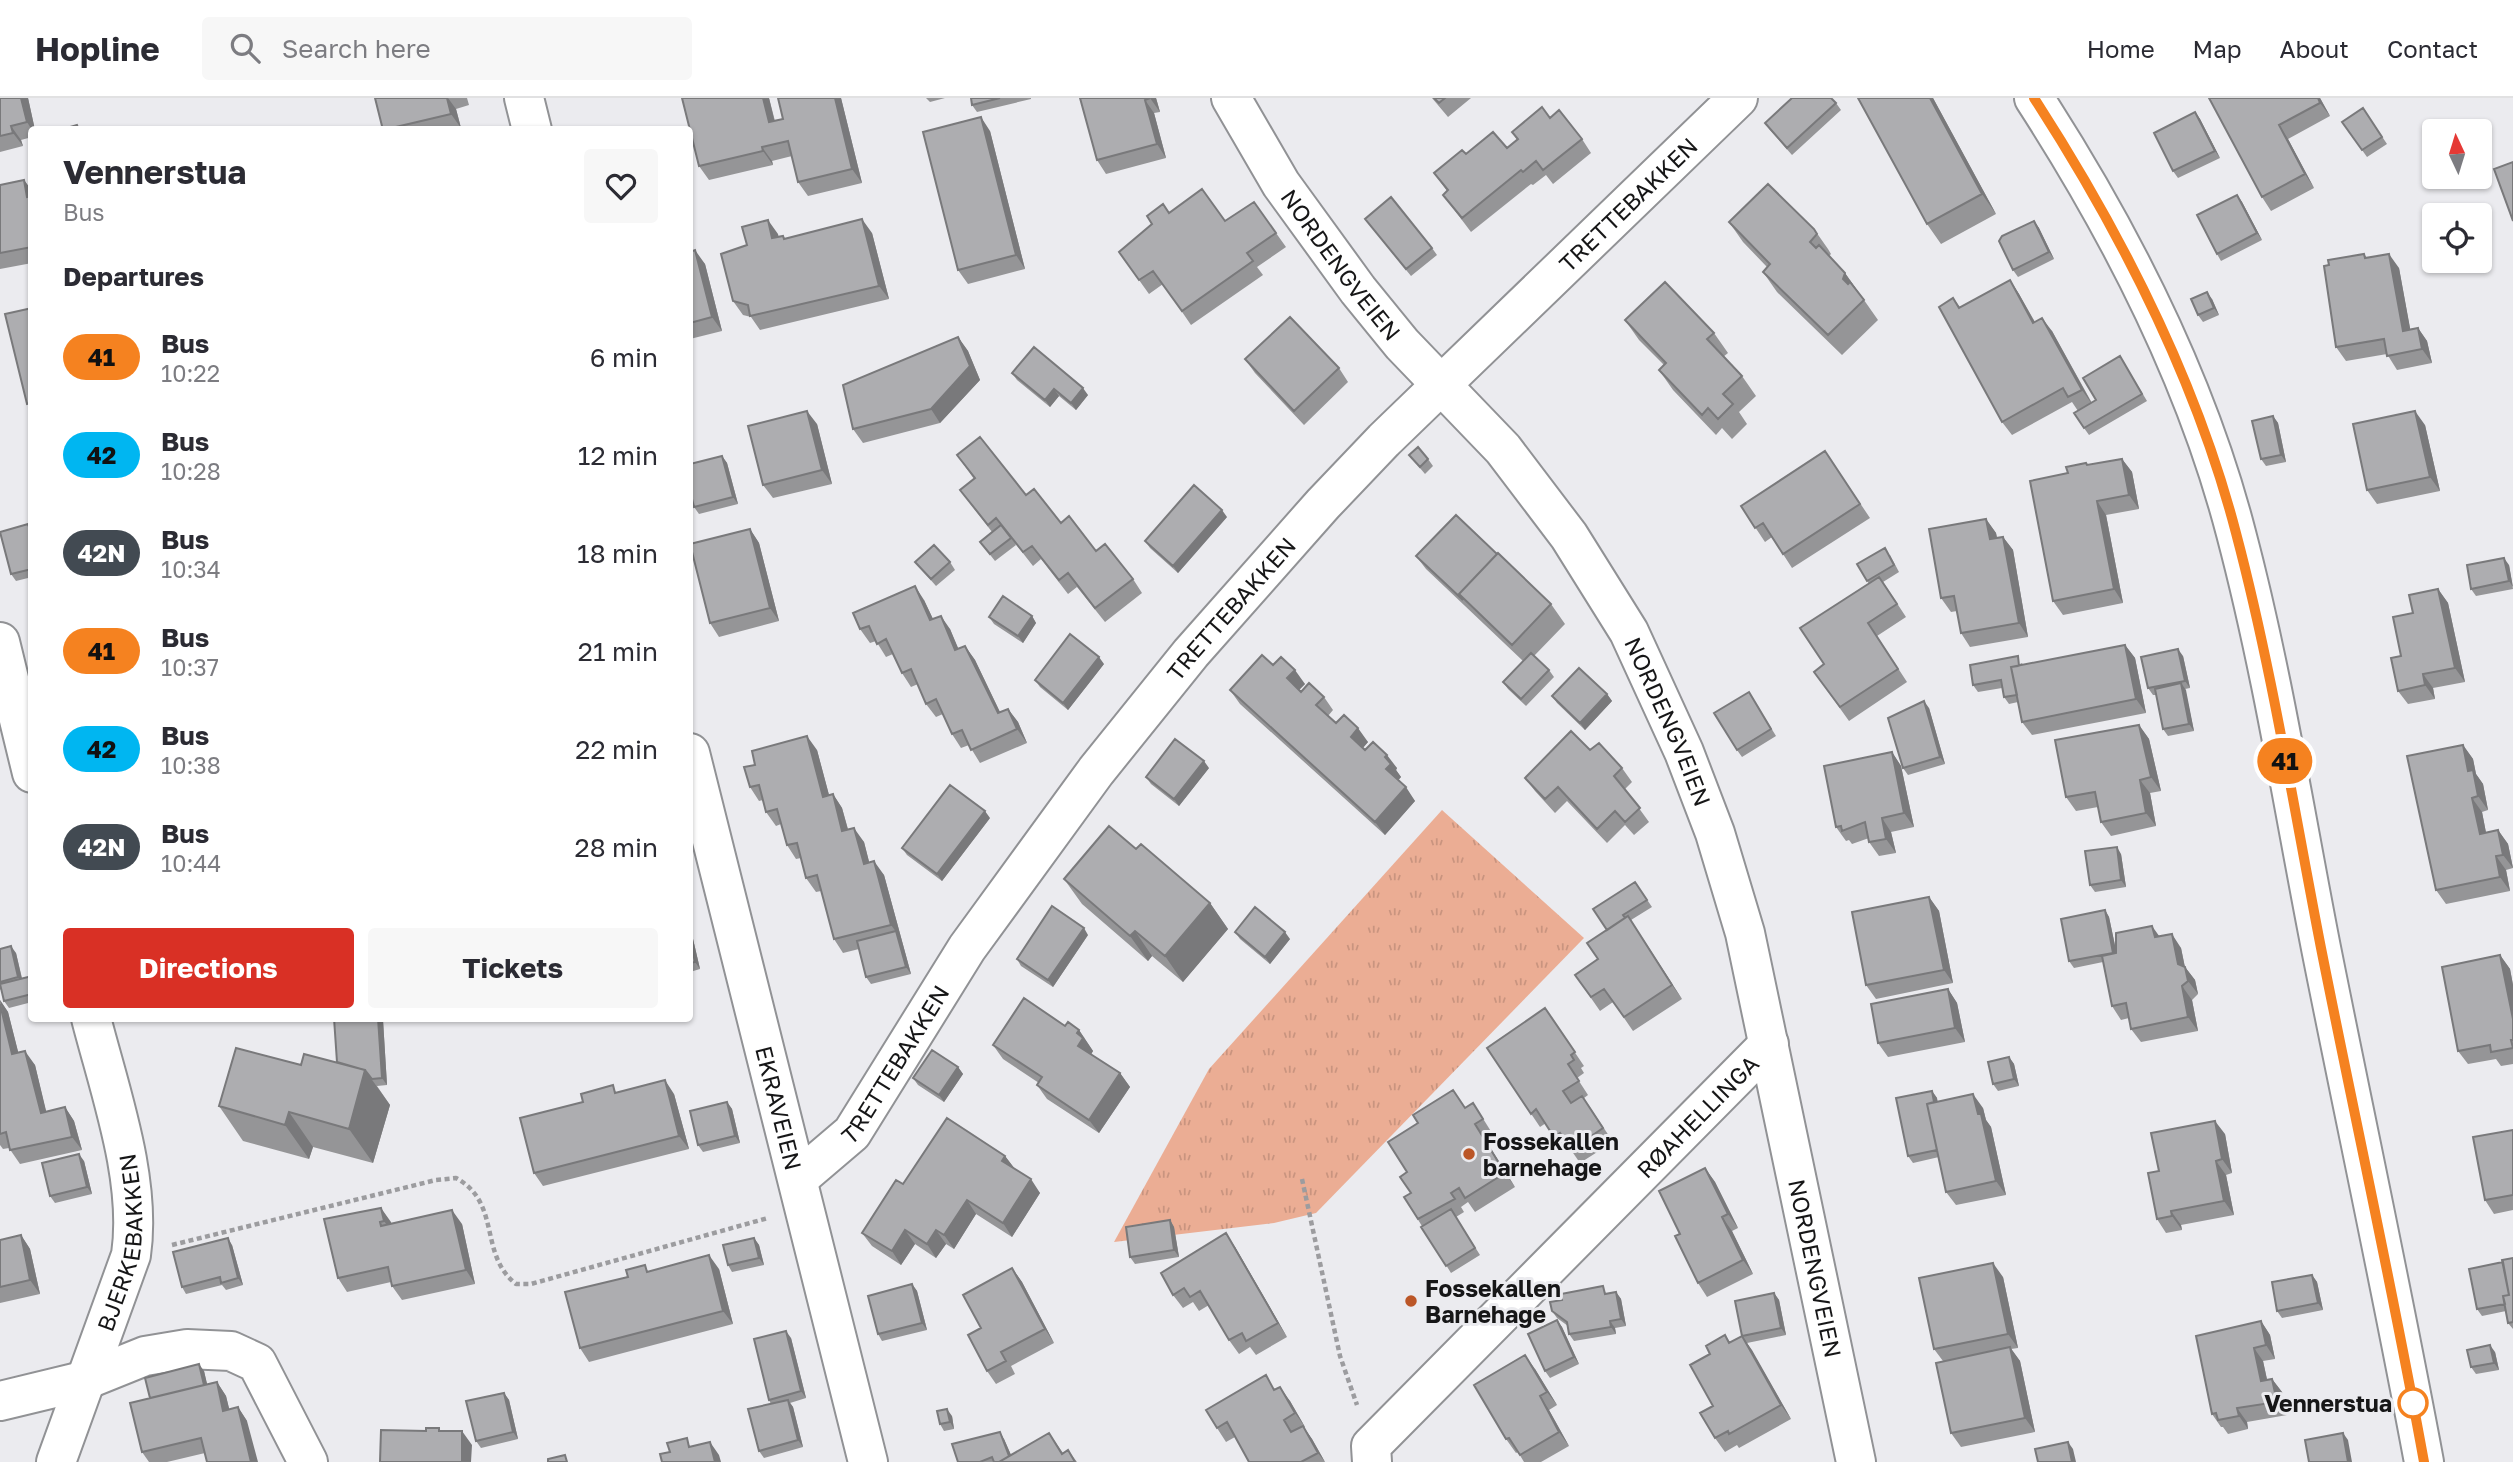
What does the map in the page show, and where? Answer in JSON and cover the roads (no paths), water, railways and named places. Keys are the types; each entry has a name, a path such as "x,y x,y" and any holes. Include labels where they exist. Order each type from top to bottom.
{"street":[{"path":"524,98 531,126"},
{"name":"NORDENGVEIEN","path":"1231,98 1281,184 1358,290 1402,344 1503,449 1601,583 1629,632 1684,752 1708,814 1745,933 1856,1462"},
{"name":"TRETTEBAKKEN","path":"801,1193 852,1133 967,948 1096,771 1191,653 1323,504 1738,98"},
{"path":"2034,98 2111,229 2162,330 2203,432 2236,533 2266,669 2424,1462"},
{"path":"0,642 28,757"},
{"name":"EKRAVEIEN","path":"693,764 868,1462"},
{"name":"BJERKEBAKKEN","path":"56,1462 83,1381 131,1255 135,1224 131,1190 92,1022"},
{"name":"RØAHELLINGA","path":"1372,1454 1769,1044"},
{"name":"BJERKEBAKKEN","path":"83,1381 145,1356 187,1349 231,1351 257,1363 308,1462"},
{"path":"0,1401 83,1381"}],"place":[{"name":"Fossekallen barnehage","path":"1469,1154"},
{"name":"Fossekallen Barnehage","path":"1411,1301"},
{"name":"Vennerstua","path":"2413,1403"}]}
